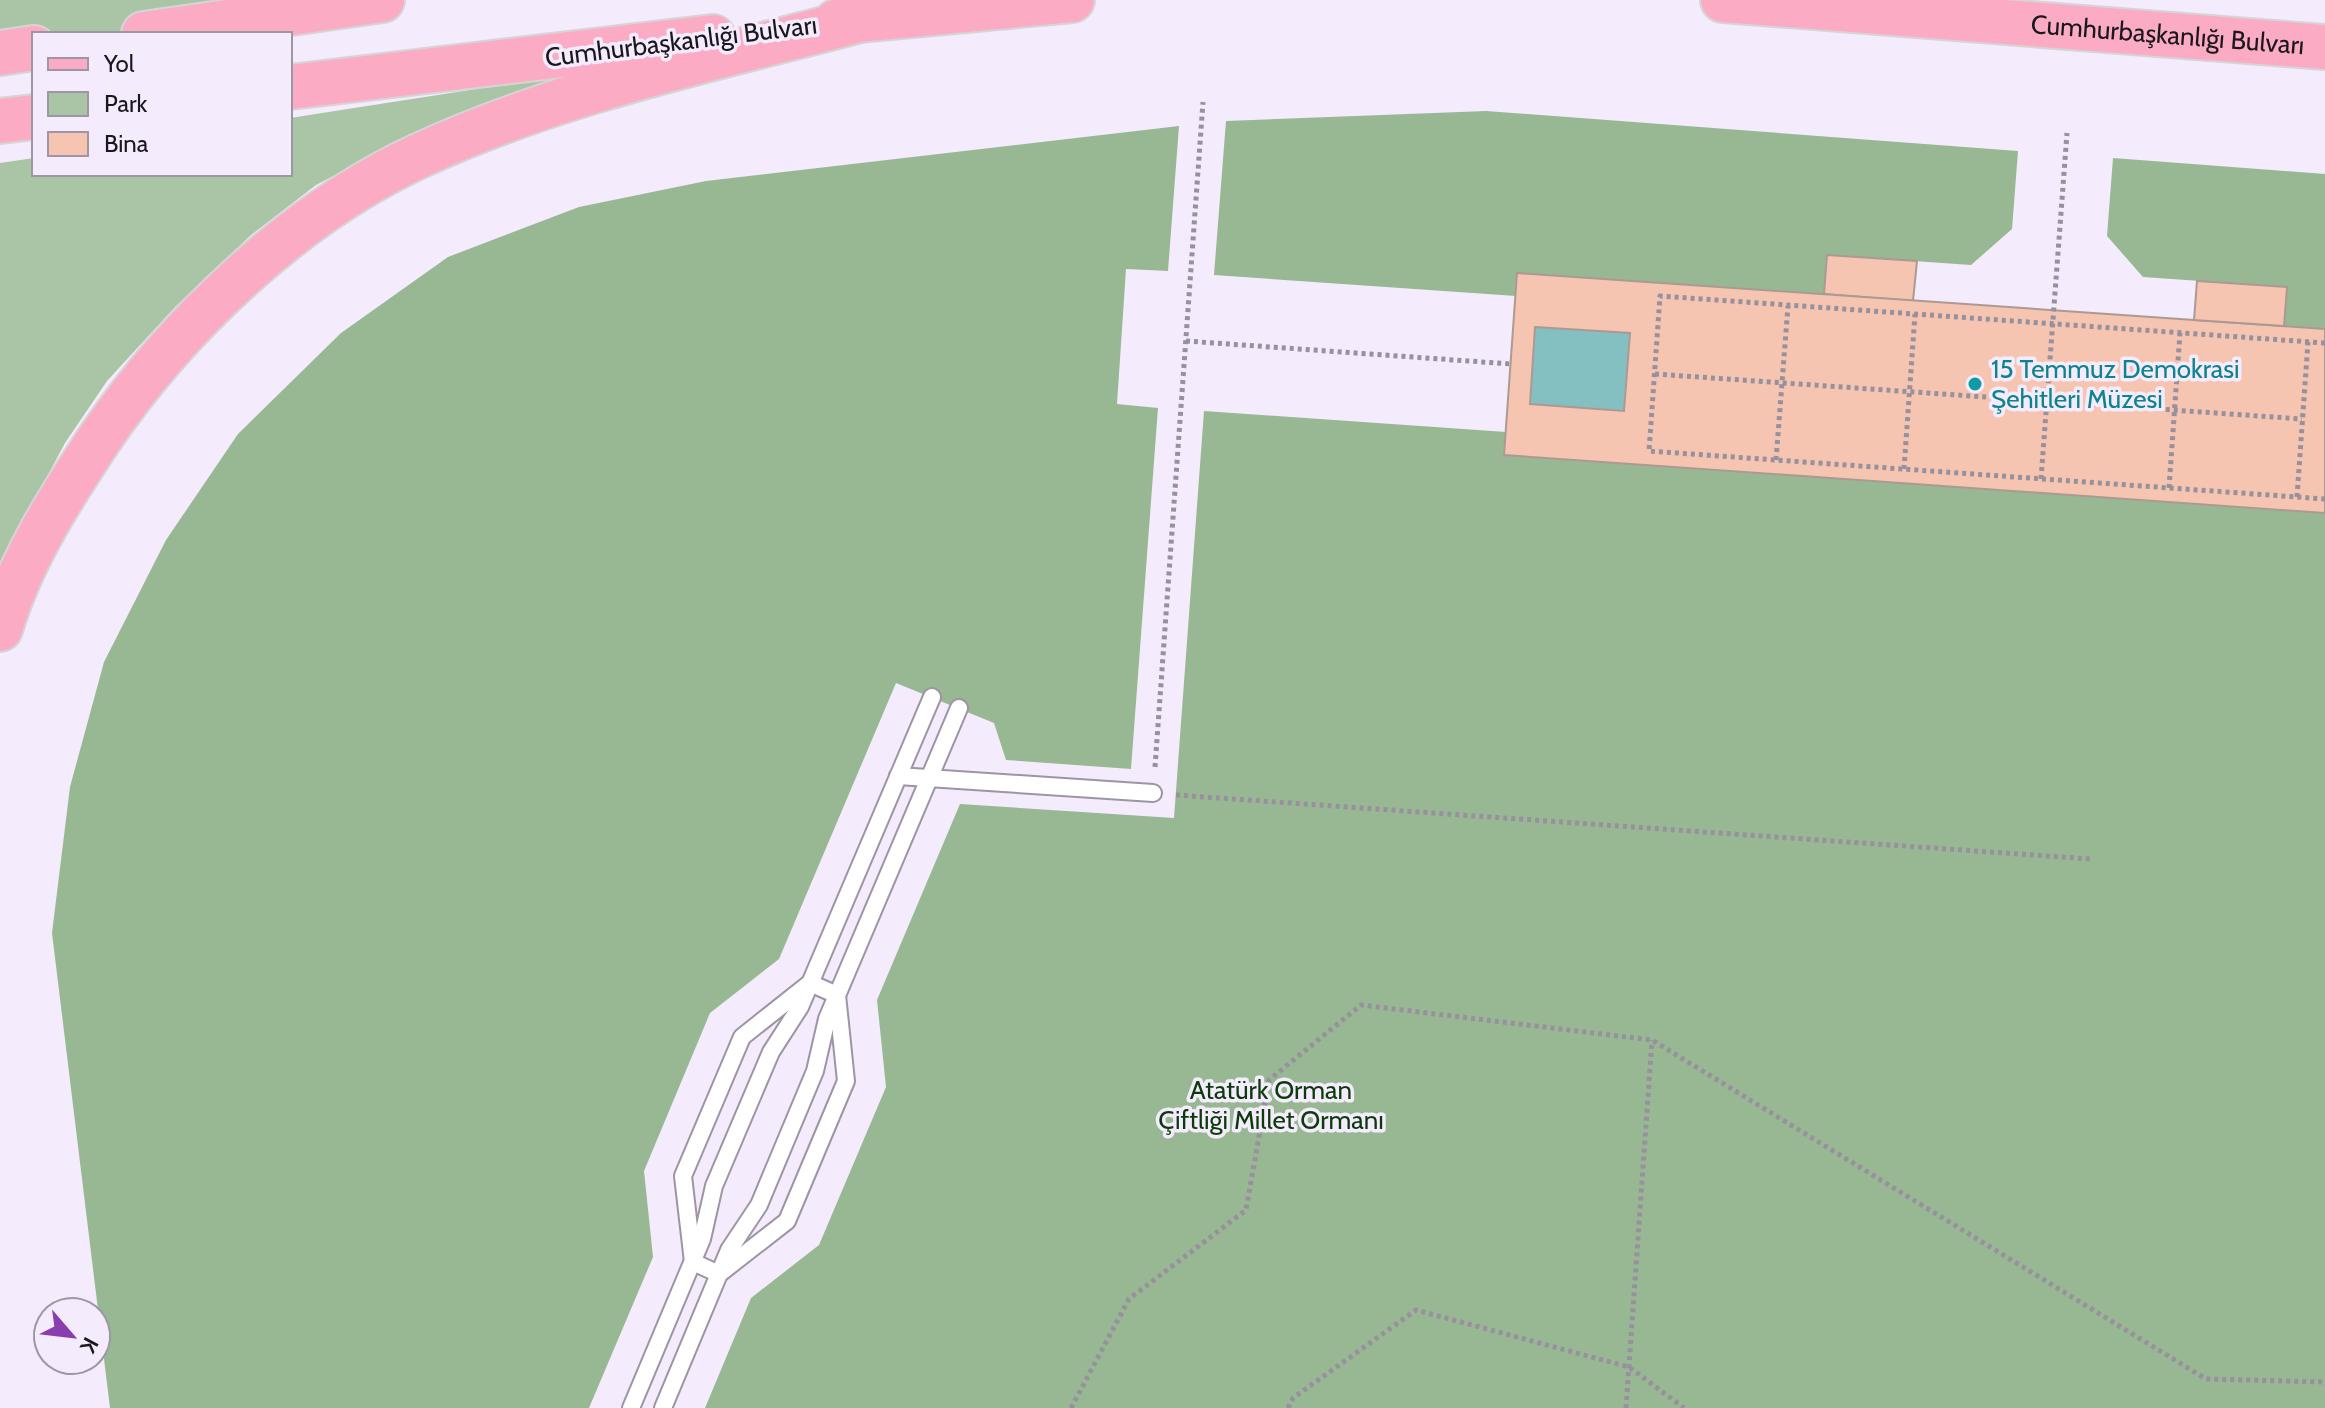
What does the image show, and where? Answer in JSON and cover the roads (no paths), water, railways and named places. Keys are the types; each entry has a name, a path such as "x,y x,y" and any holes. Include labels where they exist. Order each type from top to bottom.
{"main road":[{"path":"158,32 382,0"},
{"name":"Cumhurbaşkanlığı Bulvarı","path":"292,87 867,18 1072,0"},
{"name":"Cumhurbaşkanlığı Bulvarı","path":"1723,0 2325,47"},
{"path":"0,629 11,592 65,491 126,400 197,319 333,204 420,156 516,118 617,85 867,18"},
{"path":"0,53 32,48"},
{"path":"0,121 32,117"}],"lane":[{"path":"631,1408 693,1262 720,1173 771,1052 800,1007 932,697"},
{"path":"663,1408 729,1250 759,1205 815,1071 827,1019 959,708"},
{"path":"898,776 1153,793"},
{"path":"810,983 837,995"},
{"path":"693,1262 683,1176 742,1037 810,983"},
{"path":"719,1274 787,1221 793,1207 846,1081 837,995"},
{"path":"693,1262 719,1274"}],"place":[{"name":"15 Temmuz Demokrasi Şehitleri Müzesi","path":"1975,384"}],"park label":[{"name":"Atatürk Orman Çiftliği Millet Ormanı","path":"1271,1105"}]}
